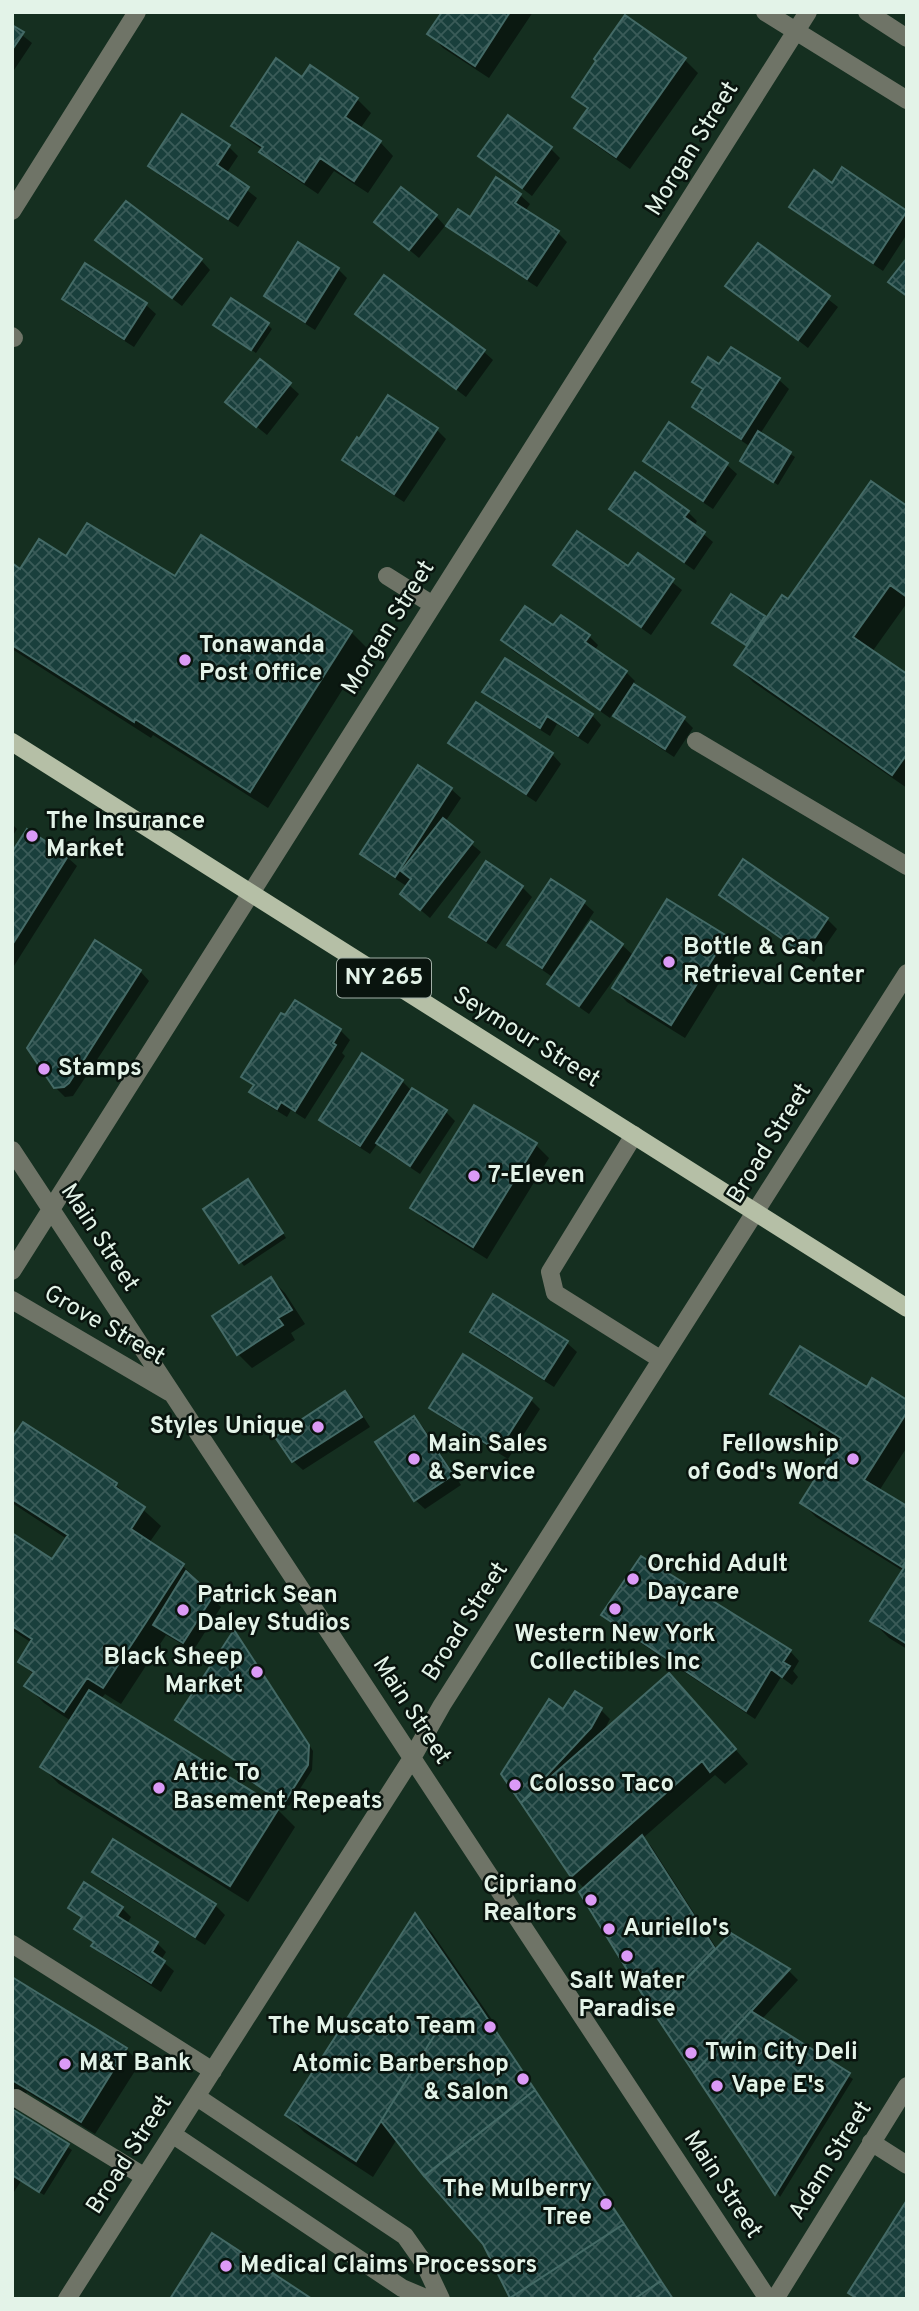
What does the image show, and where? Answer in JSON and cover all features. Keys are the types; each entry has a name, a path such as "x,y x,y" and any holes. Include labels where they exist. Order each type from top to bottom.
{"main road":[{"name":"Seymour Street","path":"12,743 907,1308"}],"street":[{"path":"12,211 137,12"},
{"path":"765,12 907,100"},
{"name":"Morgan Street","path":"12,1271 808,12"},
{"path":"867,12 907,38"},
{"path":"387,576 433,605"},
{"path":"696,741 907,866"},
{"name":"Broad Street","path":"68,2299 412,1758 442,1705 660,1359 907,973"},
{"path":"634,1135 550,1272 555,1293 660,1359"},
{"name":"Main Street","path":"12,1150 768,2299"},
{"name":"Grove Street","path":"12,1300 172,1393"},
{"path":"12,1944 213,2071"},
{"name":"Adam Street","path":"775,2299 907,2086"},
{"path":"197,2097 405,2236 424,2263 441,2299"},
{"path":"16,2098 145,2177"},
{"path":"172,2134 402,2288 428,2299"},
{"path":"871,2142 907,2165"}],"building":[{"path":"442,12 510,12 475,66 427,34"},
{"path":"625,15 686,58 616,157 574,128 588,108 572,97 596,61 594,59"},
{"path":"12,25 24,32 12,50"},
{"path":"276,58 302,77 310,65 358,98 345,117 381,141 354,181 320,158 304,182 259,152 263,147 231,126"},
{"path":"182,114 230,145 217,165 249,187 228,219 148,166"},
{"path":"508,115 552,147 522,188 478,156"},
{"path":"842,167 907,211 873,263 789,207 814,170 832,183"},
{"path":"496,177 521,194 515,203 559,231 527,279 446,226 458,209 470,217"},
{"path":"401,187 437,215 409,250 374,222"},
{"path":"126,201 202,259 172,298 95,240"},
{"path":"298,242 339,268 305,322 264,296"},
{"path":"758,243 830,296 798,340 725,286"},
{"path":"907,258 907,296 888,282"},
{"path":"85,263 147,303 124,339 62,299"},
{"path":"384,275 485,350 456,389 355,314"},
{"path":"231,298 269,323 251,350 213,325"},
{"path":"731,347 780,378 741,439 692,407 703,389 692,382 708,357 719,364"},
{"path":"260,359 291,383 256,427 225,402"},
{"path":"388,395 438,428 394,494 342,460"},
{"path":"669,422 728,463 703,501 643,461"},
{"path":"758,431 791,452 773,482 740,461"},
{"path":"635,472 689,511 684,517 705,532 684,562 609,509"},
{"path":"871,481 907,506 907,597 890,585 853,637 907,674 907,754 892,775 734,665 782,595 788,599"},
{"name":"Tonawanda Post Office","path":"87,523 175,576 201,535 352,631 250,792 12,645 12,563 20,569 39,539 66,556"},
{"path":"577,531 628,566 638,553 674,579 641,627 553,565"},
{"path":"731,594 765,616 746,645 712,623"},
{"path":"525,606 553,625 561,615 590,635 585,642 627,671 600,710 501,640"},
{"path":"505,658 593,714 578,736 547,716 540,728 482,692"},
{"path":"634,684 685,717 665,749 613,716"},
{"path":"476,702 553,753 526,794 448,743"},
{"path":"418,765 452,788 395,877 360,854"},
{"path":"443,818 473,842 420,910 400,894 411,879 401,871"},
{"path":"27,829 68,856 12,945 12,852"},
{"path":"743,859 828,918 804,954 719,895"},
{"path":"486,861 523,886 486,941 449,917"},
{"path":"551,879 585,901 542,968 507,945"},
{"name":"Bottle & Can Retrieval Center","path":"667,899 727,936 671,1025 612,988"},
{"path":"591,921 623,944 579,1006 547,984"},
{"path":"95,940 141,970 69,1083 64,1087 54,1088 27,1048"},
{"path":"295,1000 341,1029 333,1043 336,1045 295,1111 281,1102 277,1109 249,1092 254,1085 241,1077 281,1013 285,1015"},
{"path":"362,1053 403,1080 360,1146 319,1120"},
{"path":"412,1088 447,1110 410,1166 376,1143"},
{"name":"7-Eleven","path":"474,1105 537,1143 473,1247 410,1208"},
{"path":"248,1179 283,1233 239,1263 203,1209"},
{"path":"271,1277 292,1310 278,1318 283,1325 237,1355 212,1316"},
{"path":"493,1294 568,1341 544,1379 470,1332"},
{"name":"Fellowship of God's Word","path":"800,1346 867,1387 872,1378 907,1400 907,1412 864,1480 907,1506 907,1560 902,1567 800,1503 841,1438 770,1394"},
{"path":"463,1354 532,1398 498,1451 429,1408"},
{"name":"Styles Unique","path":"345,1391 362,1417 292,1462 275,1437"},
{"name":"Main Sales & Service","path":"414,1416 453,1475 414,1501 375,1442"},
{"path":"23,1422 117,1483 115,1487 145,1507 131,1529 184,1564 103,1688 87,1678 64,1712 24,1686 34,1672 18,1662 32,1639 12,1626 12,1533 52,1559 68,1535 12,1499 12,1438"},
{"path":"641,1556 791,1650 783,1662 790,1666 782,1677 771,1669 746,1711 601,1615"},
{"path":"907,1563 907,1644 870,1621"},
{"name":"Patrick Sean Daley Studios","path":"186,1571 213,1596 183,1643 153,1625"},
{"path":"234,1630 309,1745 308,1765 284,1803 238,1772 242,1765 175,1720"},
{"path":"669,1673 736,1749 710,1772 702,1761 571,1877 521,1803"},
{"name":"Attic To Basement Repeats","path":"89,1690 279,1808 230,1886 40,1767"},
{"path":"575,1691 602,1708 591,1728 521,1803 501,1774 549,1699 563,1709"},
{"path":"642,1835 715,1949 654,2013 579,1892"},
{"path":"113,1839 216,1904 195,1937 92,1872"},
{"path":"84,1882 123,1907 117,1916 158,1942 152,1952 165,1961 151,1983 91,1946 94,1942 74,1929 82,1917 68,1908"},
{"path":"415,1913 479,2006 434,2036 356,2161 285,2115"},
{"path":"731,1933 790,1969 694,2073 654,2013"},
{"name":"M&T Bank","path":"12,1977 127,2048 81,2122 12,2080"},
{"path":"479,2006 535,2090 424,2176 381,2121 434,2036"},
{"path":"751,2011 850,2073 775,2195 694,2073"},
{"path":"535,2090 624,2224 510,2298 483,2244 424,2176"},
{"path":"12,2109 69,2144 39,2192 12,2175"},
{"path":"907,2200 907,2299 858,2299 848,2293"},
{"path":"624,2224 661,2281 634,2299 510,2298"},
{"name":"Medical Claims Processors","path":"212,2233 312,2299 170,2299"},
{"path":"661,2281 673,2299 634,2299"}],"place":[{"name":"Tonawanda Post Office","path":"185,660"},
{"name":"The Insurance Market","path":"32,836"},
{"name":"Bottle & Can Retrieval Center","path":"669,962"},
{"name":"Stamps","path":"44,1069"},
{"name":"7-Eleven","path":"474,1176"},
{"name":"Styles Unique","path":"318,1427"},
{"name":"Main Sales & Service","path":"414,1459"},
{"name":"Fellowship of God's Word","path":"853,1459"},
{"name":"Orchid Adult Daycare","path":"633,1579"},
{"name":"Western New York Collectibles Inc","path":"615,1609"},
{"name":"Patrick Sean Daley Studios","path":"183,1610"},
{"name":"Black Sheep Market","path":"257,1672"},
{"name":"Colosso Taco","path":"515,1785"},
{"name":"Attic To Basement Repeats","path":"159,1788"},
{"name":"Cipriano Realtors","path":"591,1900"},
{"name":"Auriello's","path":"609,1929"},
{"name":"Salt Water Paradise","path":"627,1956"},
{"name":"The Muscato Team","path":"490,2027"},
{"name":"Twin City Deli","path":"691,2053"},
{"name":"M&T Bank","path":"65,2064"},
{"name":"Atomic Barbershop & Salon","path":"523,2079"},
{"name":"Vape E's","path":"717,2086"},
{"name":"The Mulberry Tree","path":"606,2204"},
{"name":"Medical Claims Processors","path":"226,2266"}]}
